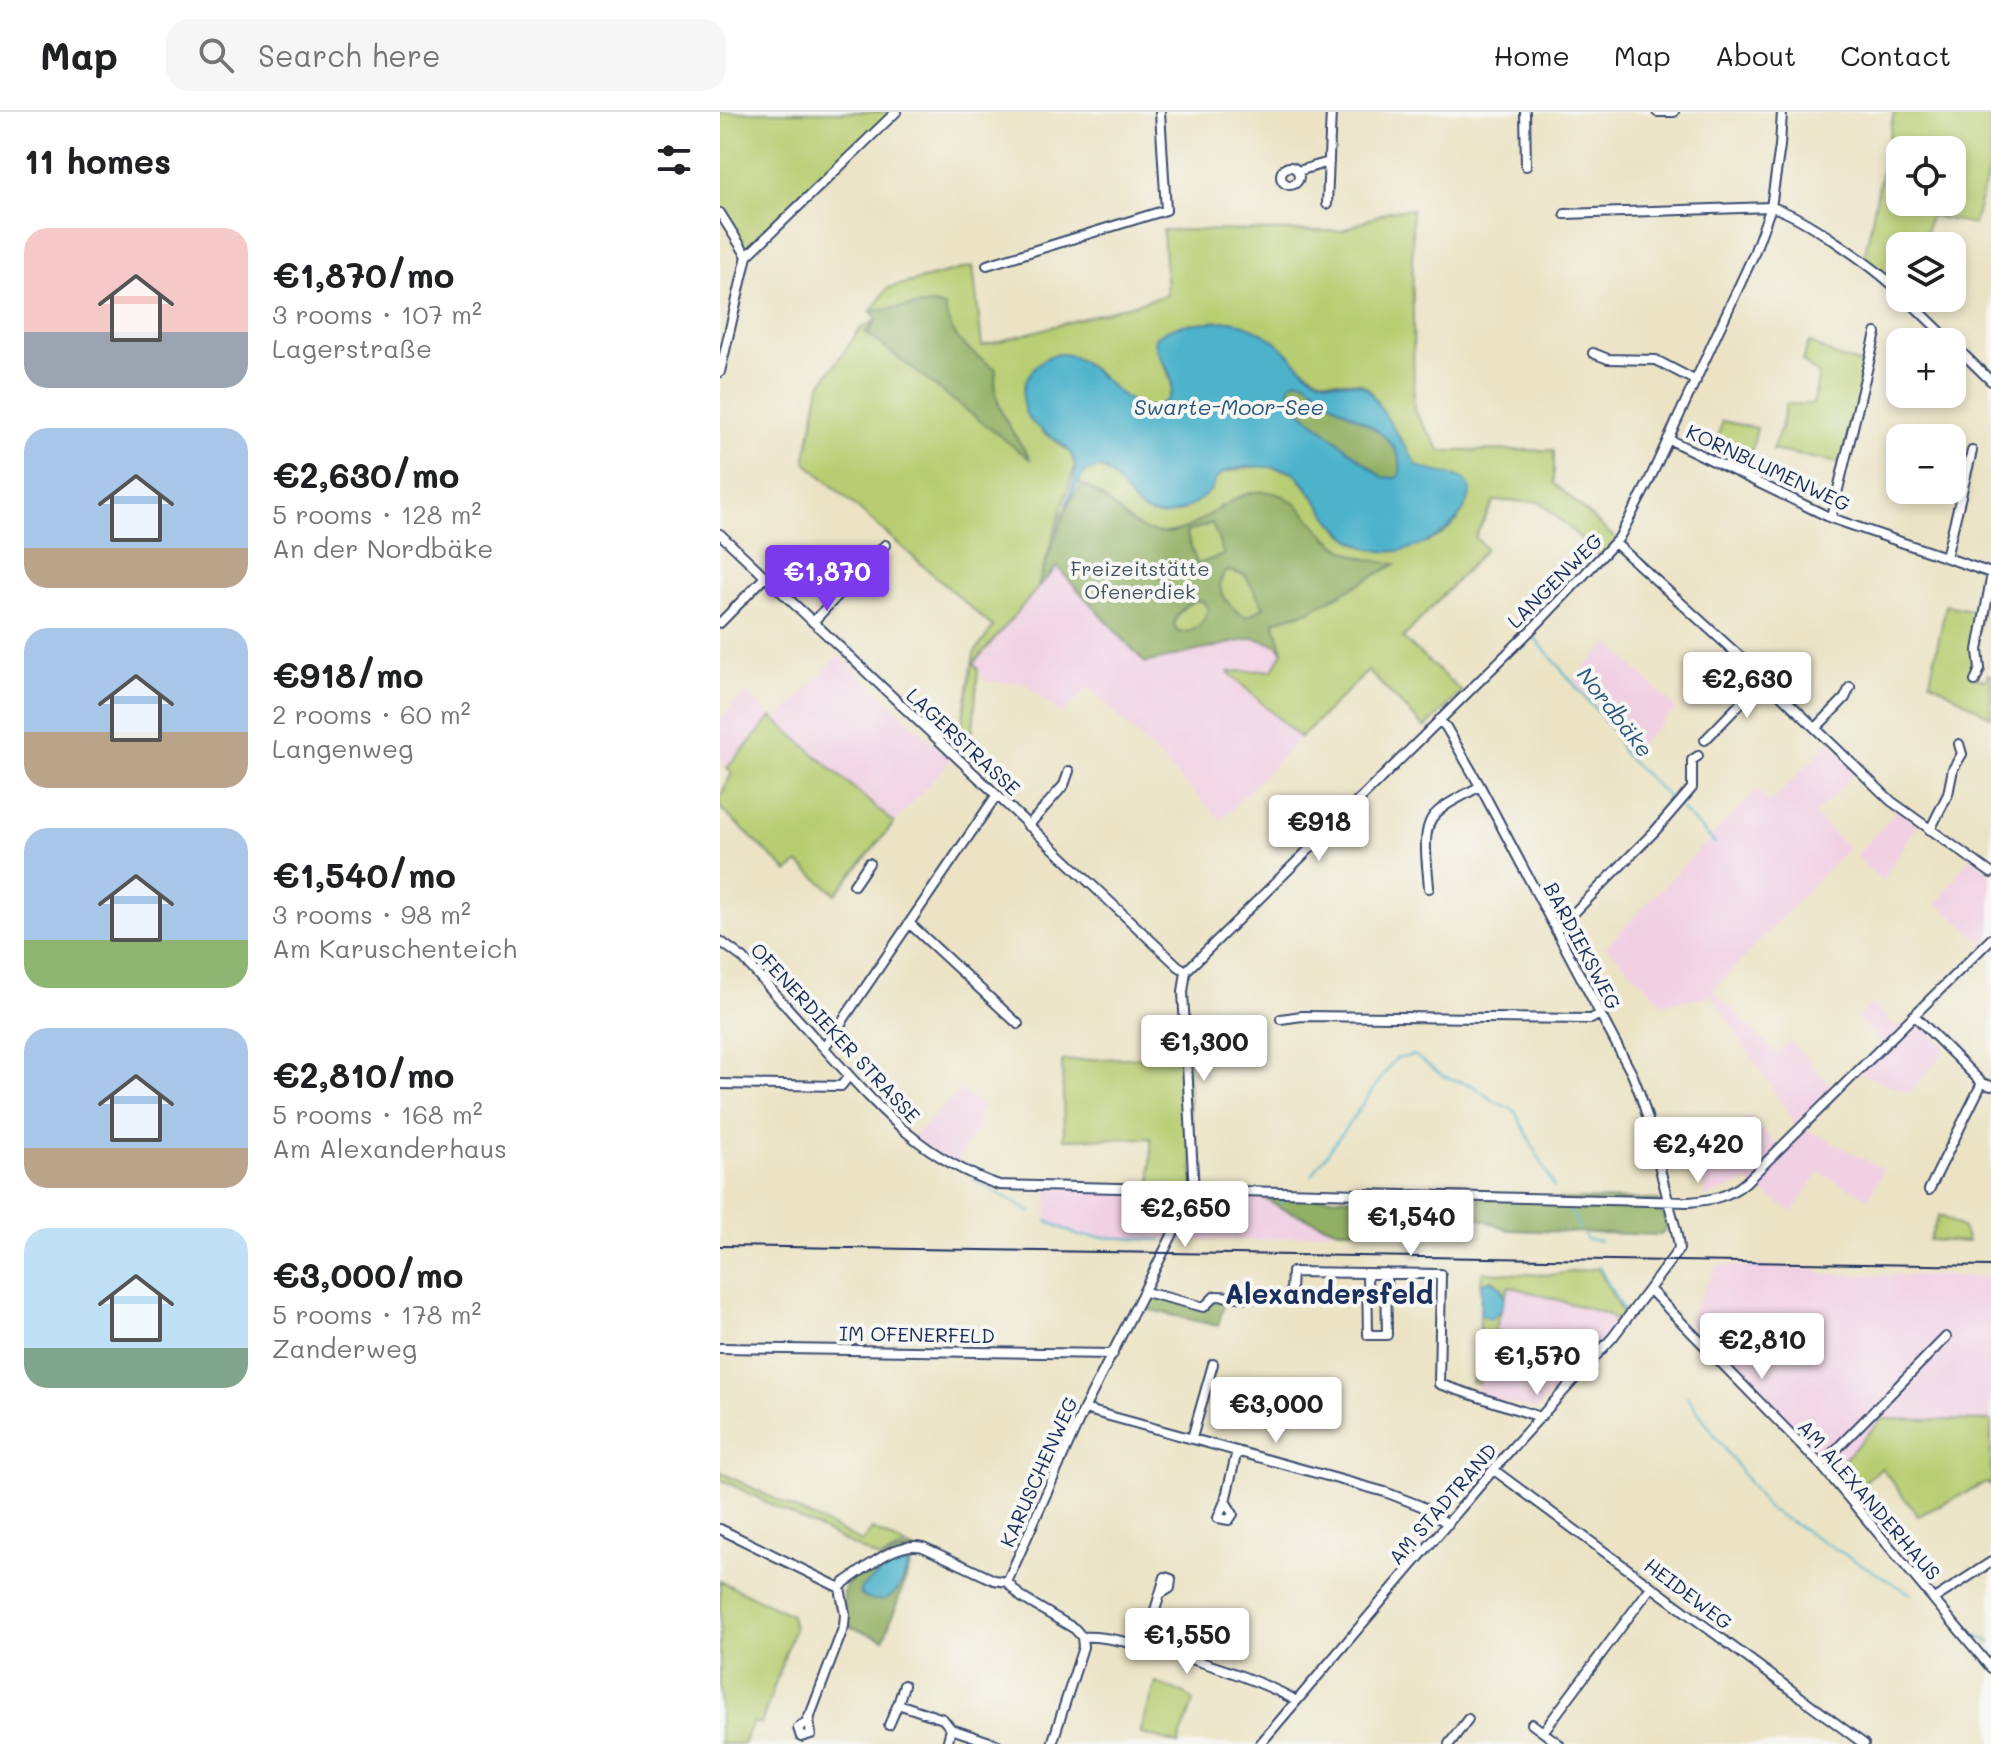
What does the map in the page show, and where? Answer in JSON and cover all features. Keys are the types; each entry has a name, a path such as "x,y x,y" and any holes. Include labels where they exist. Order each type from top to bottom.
{"street":[{"path":"720,372 747,256 896,112"},
{"path":"987,265 1166,210 1160,112"},
{"path":"1327,204 1331,112"},
{"path":"1525,112 1526,166"},
{"path":"1657,112 1674,112"},
{"name":"LANGENWEG","path":"1186,971 1615,543 1637,506 1696,381 1743,279 1771,207 1782,112"},
{"path":"1298,171 1329,162"},
{"path":"1565,214 1781,209 1808,224 1886,282"},
{"path":"720,213 747,256"},
{"path":"1921,312 1937,328"},
{"path":"1831,518 1876,333"},
{"path":"1593,353 1608,359 1656,360 1696,381"},
{"path":"1966,356 1991,381"},
{"name":"KORNBLUMENWEG","path":"1668,439 1831,518 1946,557 1991,576"},
{"path":"1946,557 1972,451"},
{"name":"LAGERSTRASSE","path":"720,534 1157,948 1186,971"},
{"path":"1615,543 1758,673 1891,801 1991,873"},
{"path":"813,622 885,545"},
{"path":"720,623 766,576"},
{"path":"1975,681 1980,669 1978,650 1991,576"},
{"path":"1705,740 1739,705 1741,693 1758,673"},
{"path":"1816,728 1845,698 1850,687"},
{"name":"BARDIEKSWEG","path":"1439,720 1480,786 1632,1074 1646,1106 1667,1200"},
{"path":"1930,830 1948,794 1953,769 1962,754 1959,744"},
{"path":"1556,931 1655,831 1692,788 1692,760 1698,756"},
{"path":"1028,826 1064,785 1069,771"},
{"path":"1429,888 1427,832 1432,818 1480,786"},
{"path":"824,1048 996,796"},
{"path":"854,885 869,863"},
{"path":"909,923 1018,1024"},
{"path":"1929,1190 1987,1084 1914,1015 1991,939"},
{"name":"OFENERDIEKER STRASSE","path":"720,941 743,958 886,1116 912,1138 962,1170 999,1185 1194,1192 1710,1200 1730,1194 1746,1182 1914,1015"},
{"path":"1186,971 1183,992 1194,1192"},
{"path":"1281,1019 1302,1016 1591,1019 1600,1014"},
{"path":"720,1084 841,1086 849,1076"},
{"name":"KARUSCHENWEG","path":"1007,1582 1084,1409 1194,1192"},
{"name":"AM STADTRAND","path":"1260,1744 1540,1417 1594,1360 1650,1290 1679,1249 1679,1236 1667,1200"},
{"path":"1145,1292 1204,1307 1215,1296 1287,1299 1291,1291 1292,1272 1441,1274 1439,1384 1540,1417"},
{"path":"1367,1273 1368,1335 1387,1335 1386,1273"},
{"name":"AM ALEXANDERHAUS","path":"1650,1290 1821,1465 1991,1668"},
{"path":"1821,1465 1946,1337"},
{"name":"IM OFENERFELD","path":"720,1348 1113,1354"},
{"path":"1192,1438 1213,1364"},
{"path":"1084,1409 1401,1498 1421,1506 1448,1524"},
{"path":"1225,1501 1237,1451"},
{"name":"HEIDEWEG","path":"1494,1470 1864,1744"},
{"path":"720,1529 840,1588"},
{"path":"811,1713 845,1619 840,1588 892,1552 911,1545 923,1547 994,1580 1007,1582 1021,1597 1075,1629 1082,1637 1083,1647 1052,1744"},
{"path":"1934,1599 1991,1562"},
{"path":"1543,1732 1651,1587"},
{"path":"1144,1647 1160,1594"},
{"path":"1082,1637 1096,1636 1144,1647 1261,1682 1296,1701"},
{"path":"889,1725 904,1685"},
{"path":"898,1704 943,1719 951,1729 996,1744"},
{"path":"1449,1744 1468,1719"},
{"path":"1532,1724 1559,1744"},
{"path":"947,1744 951,1729"}],"shaded area":[{"path":"1057,566 1145,663 1254,638 1277,645 1283,652 1273,670 1229,672 1300,738 1221,820 1089,687 1062,715 1023,682 987,682 974,663"},
{"path":"1610,643 1676,709 1633,751 1573,678"},
{"path":"839,655 951,760 894,823 777,721"},
{"path":"746,692 772,717 727,768 720,761 720,720"},
{"path":"1828,743 1858,771 1814,815 1848,848 1713,990 1777,1054 1790,1041 1837,1091 1801,1126 1883,1169 1869,1198 1819,1172 1793,1212 1746,1182 1705,1198 1706,1121 1709,1120 1723,1140 1739,1128 1749,1115 1779,1148 1798,1128 1710,993 1705,997 1663,1003 1606,946 1756,790 1770,803"},
{"path":"1897,810 1917,825 1882,881 1856,856"},
{"path":"1969,857 1991,873 1991,939 1986,945 1937,904"},
{"path":"1872,1003 1899,1029 1914,1015 1947,1048 1910,1093 1857,1072 1883,1045 1857,1018"},
{"path":"961,1090 983,1107 977,1113 978,1129 965,1146 957,1167 912,1138"},
{"path":"1047,1188 1194,1192 1171,1240 1162,1240 1079,1236 1047,1221"},
{"path":"1197,1196 1262,1197 1281,1208 1338,1230 1265,1240 1178,1240"},
{"path":"1718,1265 1813,1269 1823,1274 1991,1277 1991,1421 1882,1419 1833,1471 1686,1322"},
{"path":"1508,1286 1607,1314 1617,1323 1537,1410 1476,1395"}],"green space":[{"path":"720,112 896,112 749,252 720,213"},
{"path":"1894,112 1991,112 1991,162 1974,224 1930,216 1966,216 1966,136 1889,136"},
{"path":"1886,151 1886,216 1930,216 1926,232 1886,232 1886,281 1863,263"},
{"path":"1412,209 1414,411 1441,451 1554,450 1554,483 1617,540 1602,557 1540,502 1494,501 1475,537 1486,549 1403,638 1462,692 1425,728 1368,671 1300,738 1228,672 1273,670 1283,652 1273,621 1309,611 1394,564 1366,559 1344,550 1306,514 1221,506 1203,520 1181,530 1147,531 1133,525 1103,498 1076,482 1084,471 1100,468 1117,479 1126,494 1213,481 1219,474 1260,465 1294,472 1340,531 1355,543 1372,550 1415,546 1440,536 1458,520 1457,476 1426,471 1416,464 1369,389 1360,383 1320,379 1232,321 1172,329 1160,357 1171,383 1170,396 1152,407 1131,403 1086,364 1058,355 1042,432 1070,452 1075,466 1037,589 974,663 978,670 973,729 959,753 950,743 962,723 974,654 993,627 805,462 820,386 859,330 877,319 866,332 1028,456 999,405 996,369 954,336 933,304 871,311 888,288 973,266 982,346 1167,295 1163,230 1341,231 1389,211"},
{"path":"933,304 945,307 956,336 996,369 999,406 1031,460 865,332 877,319 871,311"},
{"path":"1809,342 1836,356 1868,366 1844,464 1772,450 1786,404 1813,404 1819,375 1802,361"},
{"path":"1297,380 1304,381 1391,443 1400,463 1400,474 1396,479 1382,477 1298,409 1289,391 1290,384"},
{"path":"1722,421 1757,428 1752,450 1717,442"},
{"name":"Freizeitstätte Ofenerdiek","path":"1082,485 1133,524 1153,532 1170,533 1186,528 1245,495 1261,491 1284,496 1296,504 1345,551 1374,561 1396,564 1309,611 1274,621 1283,652 1277,645 1254,638 1145,663 1057,567 1037,589 1066,507","holes":["1212,523 1224,555 1197,564 1186,532","1228,571 1245,575 1264,607 1247,617 1241,614 1224,597 1220,584","1194,601 1204,602 1208,609 1204,619 1193,629 1178,632 1174,625 1177,616"]},
{"path":"1213,523 1224,555 1197,565 1186,532"},
{"path":"1228,571 1245,575 1265,606 1247,618 1235,609 1221,590 1222,577"},
{"path":"1199,600 1207,605 1203,621 1195,629 1178,632 1174,625 1180,612"},
{"path":"1946,605 1981,612 1969,676 1986,680 1988,674 1991,675 1991,717 1930,681"},
{"path":"772,717 894,823 836,894 798,863 788,872 720,808 720,797 732,773 727,768"},
{"path":"1187,1055 1194,1192 1151,1190 1151,1138 1064,1139 1062,1061"},
{"path":"1262,1197 1658,1200 1667,1227 1661,1235 1509,1230 1481,1219 1466,1219 1440,1229 1338,1230 1281,1208"},
{"path":"1939,1215 1963,1228 1968,1242 1929,1240"},
{"path":"1598,1268 1623,1315 1617,1323 1607,1314 1509,1286 1505,1298 1502,1288 1492,1280 1481,1284 1482,1272 1550,1275"},
{"path":"1147,1296 1203,1307 1215,1296 1226,1297 1218,1326 1142,1308"},
{"path":"1501,1311 1479,1384 1472,1382 1479,1356 1480,1314 1491,1317"},
{"path":"1882,1419 1991,1421 1991,1485 1986,1483 1918,1516 1882,1468 1850,1492 1833,1471"},
{"path":"720,1472 862,1542 872,1529 907,1546 880,1559 720,1479"},
{"path":"912,1548 916,1551 884,1639 848,1626 844,1596 849,1582 875,1564"},
{"path":"720,1581 791,1615 794,1629 761,1724 753,1722 743,1744 720,1744"},
{"path":"1156,1683 1185,1694 1194,1701 1178,1744 1140,1733"}],"water":[{"name":"Swarte-Moor-See","path":"1232,321 1267,336 1313,376 1368,389 1417,465 1459,477 1468,483 1469,498 1459,517 1438,535 1412,548 1398,551 1371,549 1358,544 1337,527 1294,472 1260,467 1223,473 1212,489 1196,502 1167,515 1147,512 1137,506 1111,475 1100,468 1084,472 1066,507 1075,465 1064,446 1029,419 1023,395 1031,372 1048,357 1065,354 1081,361 1129,400 1145,407 1161,404 1170,396 1172,384 1155,338 1181,325","holes":["1297,380 1304,381 1388,440 1400,462 1400,474 1396,478 1382,477 1298,409 1290,398 1289,388"]},
{"path":"1492,1280 1502,1289 1504,1300 1500,1311 1490,1319 1480,1314 1481,1284"},
{"path":"912,1556 901,1585 892,1596 872,1600 860,1593 860,1589 890,1565"}],"waterway":[{"name":"Nordbäke","path":"1534,637 1612,729 1624,755 1674,802"},
{"name":"Nordbäke","path":"1680,808 1715,843"},
{"path":"1312,1175 1395,1059 1414,1055 1443,1076 1474,1086 1492,1100 1515,1111 1554,1187"},
{"path":"973,1179 1032,1213"},
{"path":"1279,1203 1288,1196"},
{"path":"1567,1206 1580,1228"},
{"path":"1047,1221 1079,1236 1162,1240"},
{"path":"1584,1235 1587,1239 1600,1241"},
{"path":"1599,1266 1625,1314"},
{"path":"1687,1396 1767,1508 1911,1594"},
{"path":"1962,1627 1991,1643"}],"railway":[{"path":"720,1246 1991,1266"}],"district":[{"name":"Alexandersfeld","path":"1329,1294"}]}
